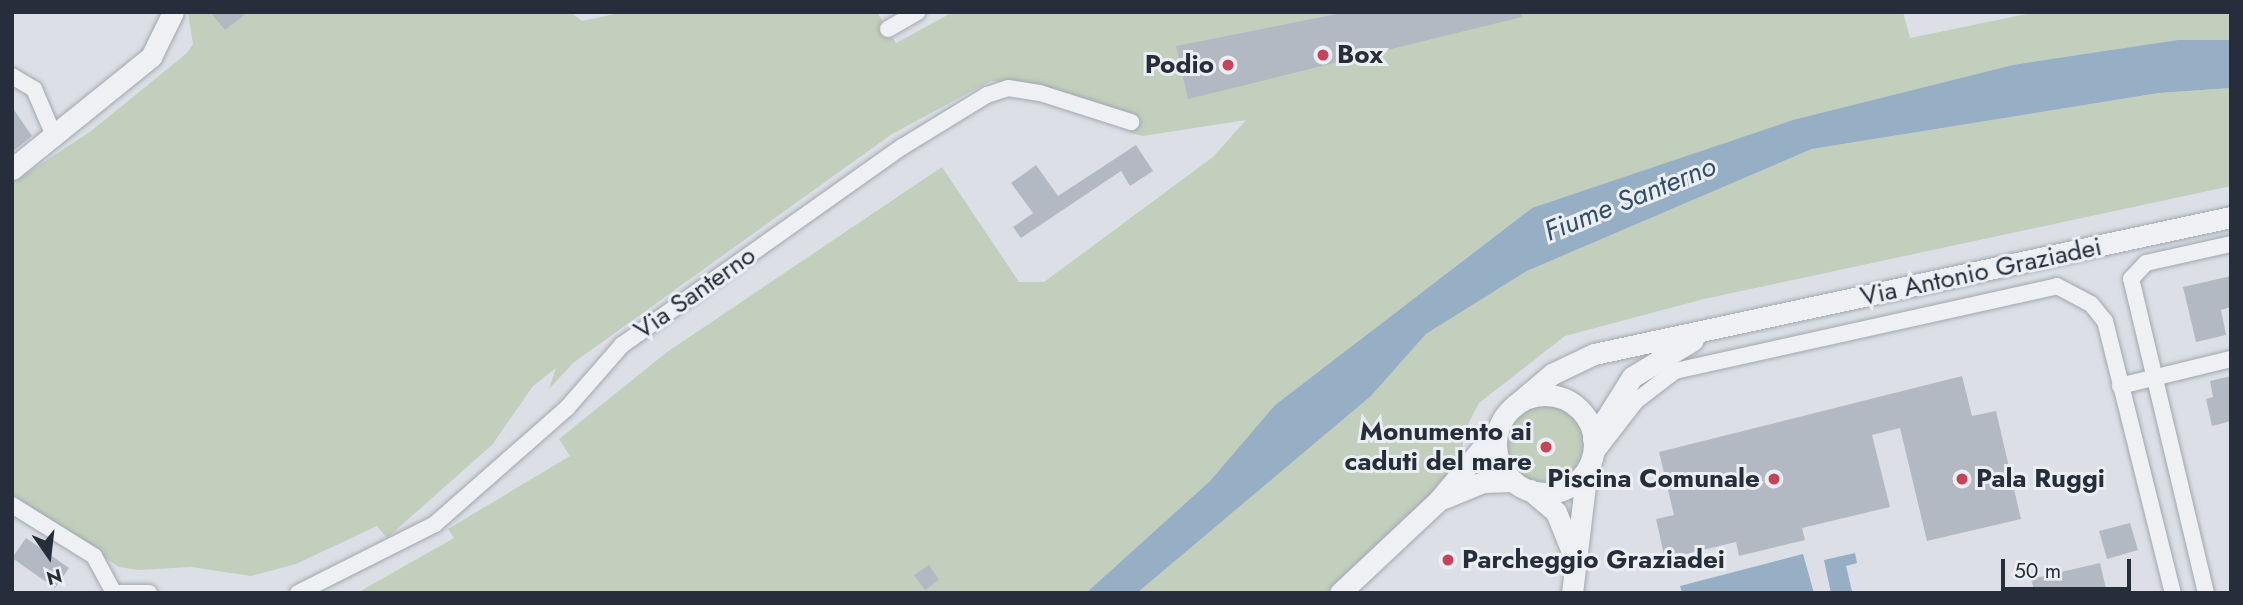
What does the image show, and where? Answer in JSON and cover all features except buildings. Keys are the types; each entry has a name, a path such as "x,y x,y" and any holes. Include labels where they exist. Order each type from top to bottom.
{"street":[{"path":"12,169 55,138 151,57 173,12"},
{"path":"888,29 917,12"},
{"path":"12,76 34,89 55,138"},
{"name":"Via Santerno","path":"298,593 435,524 540,433 622,345 902,147 987,95 1008,88 1040,93 1132,122"},
{"name":"Via Antonio Graziadei","path":"1513,407 1552,374 1594,354 1732,327 2231,217"},
{"path":"2206,593 2131,294 2135,270 2231,244"},
{"path":"1439,500 1483,482 1521,485 1555,492 1636,401 1675,371 2040,287 2057,286 2098,309 2173,593"},
{"name":"Via Antonio Graziadei","path":"1590,455 1632,377 1690,341 1732,327"},
{"path":"2120,386 2231,359"},
{"path":"1340,593 1439,500 1513,407 1534,396 1557,397 1578,408 1590,455 1574,559 1572,593"},
{"path":"1498,429 1498,457 1521,485 1556,512 1574,559"},
{"path":"2150,499 2180,492"},
{"path":"12,505 94,556 114,593"},
{"path":"120,593 149,593"}],"green space":[{"path":"188,12 570,12 582,21 624,12 877,12 896,43 953,12 1903,12 1910,38 2037,12 2231,12 2231,40 2178,40 2104,54 1532,208 1275,405 1210,481 1086,593 357,593 454,538 448,529 570,456 559,439 667,352 942,167 1019,282 1044,282 1213,157 1246,120 1143,136 1130,133 1132,114 1026,82 991,81 892,134 573,363 549,389 556,368 533,386 492,445 387,538 377,526 296,564 251,576 191,567 138,570 119,567 12,494 12,183 91,131 187,53 193,44"},
{"path":"2231,88 2231,186 1704,299 1565,336 1479,403 1463,434 1463,459 1437,485 1438,495 1330,593 1137,593 1371,396 1426,334 1527,271 1812,149 2159,93"},
{"path":"1545,405 1560,408 1572,417 1581,429 1584,444 1581,459 1572,471 1560,480 1545,483 1530,480 1518,471 1509,459 1506,444 1509,429 1518,417 1530,408"}],"water":[{"name":"Fiume Santerno","path":"2178,40 2231,40 2231,88 2159,93 1812,149 1527,271 1426,334 1371,396 1137,593 1086,593 1210,481 1275,405 1532,208 1793,120 2013,65"},
{"path":"1855,553 1857,563 1846,566 1852,591 1831,593 1824,560"},
{"path":"1803,554 1814,593 1682,593 1680,586"}],"place":[{"name":"Box","path":"1323,55"},
{"name":"Podio","path":"1228,65"},
{"name":"Monumento ai caduti del mare","path":"1546,447"},
{"name":"Piscina Comunale","path":"1774,479"},
{"name":"Pala Ruggi","path":"1962,479"},
{"name":"Parcheggio Graziadei","path":"1448,560"}]}
